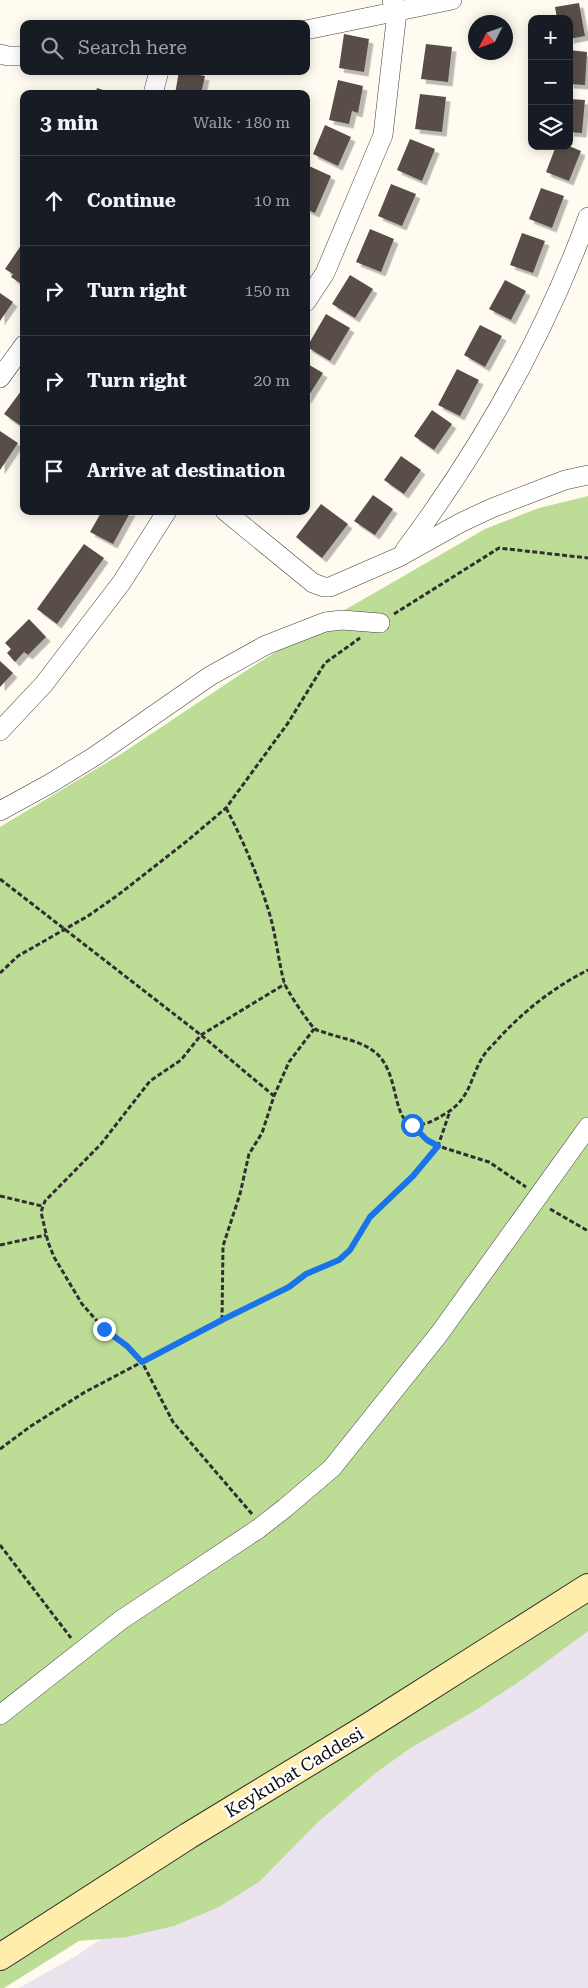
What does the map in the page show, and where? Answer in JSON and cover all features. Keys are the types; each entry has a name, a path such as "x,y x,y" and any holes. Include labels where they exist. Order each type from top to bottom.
{"street":[{"path":"310,29 394,6 452,0"},
{"path":"310,296 325,273 383,135 394,6"},
{"path":"0,54 20,56"},
{"path":"154,90 158,75"},
{"path":"399,557 455,479 505,398 546,316 588,217"},
{"path":"0,378 20,357"},
{"path":"230,515 314,583 324,587 337,586 399,557 460,523 492,508 564,480 588,475"},
{"path":"0,731 44,684 122,582 164,515"},
{"path":"0,811 95,756 210,676 266,645 325,622 342,620 380,623"},
{"path":"0,1715 80,1651 174,1583 262,1526 332,1468 439,1334 588,1127"},
{"name":"Keykubat Caddesi","path":"0,1957 188,1836 369,1726 588,1587"}],"path":[{"path":"0,973 18,956 88,916 139,879 226,808 288,723 325,663 380,623 499,548 588,558"},
{"path":"226,808 259,880 277,941 285,984 314,1029 374,1050 388,1069 401,1116 427,1140 438,1146 489,1162 537,1198 588,1231"},
{"path":"0,879 201,1035 274,1096"},
{"path":"412,1125 419,1126 451,1110 468,1092 483,1056 509,1027 547,995 588,970"},
{"path":"262,1526 173,1422 142,1362 127,1346 104,1329 82,1304 54,1257 42,1218 42,1206 49,1196 101,1144 144,1086 181,1060 201,1035 285,984"},
{"path":"222,1320 223,1246 240,1194 249,1154 262,1133 274,1096 289,1062 314,1029"},
{"path":"0,1449 58,1408 222,1320 289,1287 306,1274 339,1260 350,1250 370,1217 413,1176 438,1146 451,1110"},
{"path":"0,1196 42,1206"},
{"path":"0,1245 46,1235"},
{"path":"0,1545 80,1651"}],"shaded area":[{"path":"588,1599 588,1988 19,1988 74,1957 430,1721"}],"green space":[{"path":"588,496 588,1631 523,1679 476,1710 409,1749 377,1772 318,1822 260,1881 219,1907 174,1926 127,1937 79,1941 4,1988 0,1988 0,827 121,754 310,630 485,529 539,508"}],"building":[{"path":"579,3 585,36 573,38 573,15 556,15 555,7"},
{"path":"344,34 369,39 364,72 339,68"},
{"path":"426,44 452,47 448,82 421,79"},
{"path":"573,50 587,52 585,85 573,84"},
{"path":"178,75 205,76 202,90 176,90"},
{"path":"338,80 363,86 358,113 352,111 349,124 329,120"},
{"path":"420,94 446,97 442,132 415,129"},
{"path":"573,99 585,100 582,133 573,132"},
{"path":"325,125 351,137 338,166 313,154"},
{"path":"410,139 435,149 422,181 397,170"},
{"path":"573,148 581,151 569,181 546,172 554,150 573,150"},
{"path":"310,166 331,176 315,213 310,211"},
{"path":"391,184 416,194 402,226 378,216"},
{"path":"541,188 564,196 552,228 529,219"},
{"path":"370,229 394,239 381,272 356,262"},
{"path":"522,233 545,241 533,273 510,265"},
{"path":"20,247 20,283 11,277 13,274 5,269"},
{"path":"350,275 373,289 355,318 332,304"},
{"path":"505,280 526,291 511,320 489,309"},
{"path":"0,293 13,302 0,321"},
{"path":"326,314 350,328 330,361 310,349 310,342"},
{"path":"480,325 502,336 485,367 464,355"},
{"path":"310,365 323,373 310,394"},
{"path":"457,369 479,380 460,416 438,405"},
{"path":"20,392 20,425 4,414"},
{"path":"432,410 452,424 434,450 414,436"},
{"path":"0,431 18,443 0,470"},
{"path":"401,456 421,470 404,494 384,480"},
{"path":"373,495 393,509 375,535 354,521"},
{"path":"321,504 348,524 322,558 296,537"},
{"path":"100,515 129,515 113,544 90,532"},
{"path":"84,544 104,558 57,624 37,609"},
{"path":"29,619 46,637 28,655 24,652 15,662 7,653 11,649 5,643"},
{"path":"0,661 13,673 0,687"}],"route":[{"path":"104,1329 127,1346 142,1362 289,1287 306,1274 332,1265 350,1250 370,1217 392,1198 426,1162 438,1146 427,1140 412,1125"}]}
